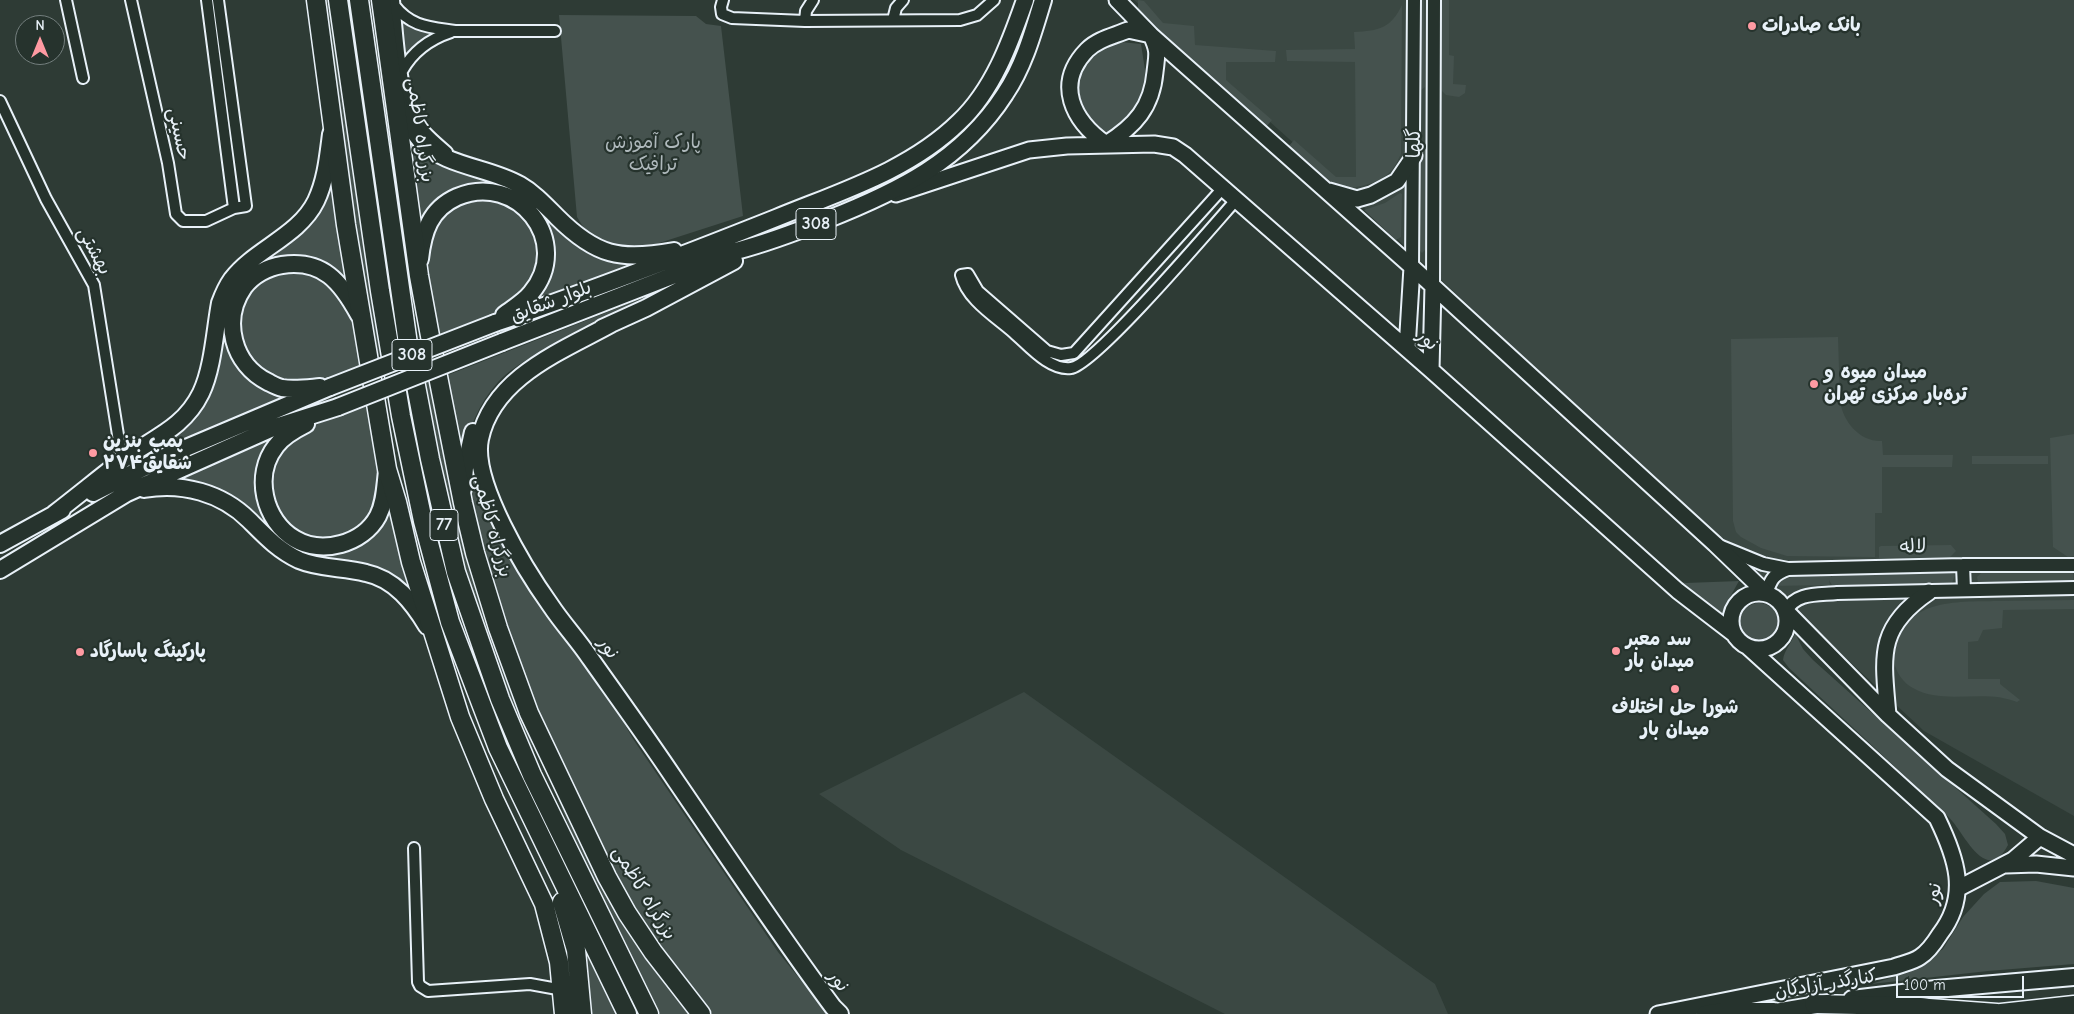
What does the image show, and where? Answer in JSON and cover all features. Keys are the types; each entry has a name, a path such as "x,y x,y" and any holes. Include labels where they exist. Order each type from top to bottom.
{"highway":[{"path":"316,0 360,316 387,469 411,562 460,717 481,769 544,904 559,962 564,1014"},
{"name":"77","path":"338,0 380,291 401,416 423,521 450,622 498,748 536,831 627,1014"},
{"name":"77","path":"359,0 408,344 446,534 470,614 500,699 532,775 650,1014"},
{"name":"بزرگراه کاظمی","path":"390,2 394,92 419,276 463,503 496,619 529,713 594,851 627,913 659,960 701,1014"},
{"path":"450,683 476,722 498,748"},
{"path":"529,713 557,829"},
{"path":"536,831 560,896 576,950 582,1014"},
{"path":"1814,1004 1902,1006 1998,1013"},
{"path":"1992,1014 2074,1005"}],"main road":[{"name":"بلوار شقایق","path":"0,570 127,493 242,440 275,427 338,407 736,251 764,244 872,202 919,177 954,153 984,123 1006,94 1027,53 1043,0"},
{"path":"1117,0 1147,30 1412,267 1766,593 1782,603 1788,621 1782,638 1775,645 1757,650 1740,642 1731,626 1731,616 1740,600 1748,595 1766,593"},
{"name":"بلوار شقایق","path":"0,544 167,456 330,387 495,323 713,243 910,161 936,143 961,121 981,96 1000,64 1023,4"},
{"path":"1128,30 1147,30 1158,50 1150,100 1131,125 1106,144 1094,136 1077,115 1070,91 1073,72 1087,50 1102,40 1128,30"},
{"path":"394,92 409,125 418,138 438,154 512,180 529,190 580,240 606,252 643,256 713,243"},
{"path":"54,514 122,460 179,424 192,408 202,392 208,371 220,303 224,293 231,280 244,266 295,226 316,203 325,174 332,124"},
{"name":"نور","path":"872,202 1029,150 1106,144 1154,144 1173,147 1223,188 1431,370 1678,591 1734,634"},
{"path":"1325,190 1357,199 1371,196 1397,181 1414,156"},
{"path":"419,276 424,231 438,209 449,200 468,192 489,191 507,196 521,204 534,216 544,240 546,254 544,270 530,294 495,323"},
{"path":"463,503 465,468 471,437 479,415 497,388 509,377 558,347 611,324 724,267 764,244"},
{"path":"330,387 280,388 260,378 244,364 232,332 236,302 244,287 262,271 276,266 305,264 321,269 333,278 348,295 360,316"},
{"path":"1407,349 1412,267"},
{"path":"1431,370 1432,286"},
{"name":"نور","path":"611,324 532,369 517,379 500,396 488,417 479,441 479,460 487,486 504,527 547,601 671,773 797,958 840,1014"},
{"path":"338,407 293,430 276,446 266,464 263,488 268,510 279,525 294,539 313,546 348,543 364,532 377,518 385,495 387,469"},
{"path":"127,493 152,488 171,487 194,490 214,496 248,518 279,549 301,560 324,567 368,573 387,582 404,594 416,608 437,644"},
{"path":"1888,715 1884,660 1888,636 1900,615 1929,592"},
{"path":"1786,612 1888,715 1947,769 2040,837 2074,855"},
{"name":"نور","path":"1658,1014 1894,967 1920,957 1946,927 1959,888 1956,861 1952,848 1937,818 1748,647"},
{"path":"1959,888 2013,860 2040,837"},
{"path":"2003,865 2045,865 2074,868"},
{"name":"کنارگذر آزادگان","path":"1705,1014 1723,1011 1770,1013 1814,1004 1936,989 2074,977"}],"street":[{"path":"66,0 83,78"},
{"name":"حسینی","path":"130,0 168,162 176,214 183,221 206,221 234,208"},
{"path":"206,0 234,208 246,206 218,0"},
{"path":"723,0 722,14 732,18 806,21 960,20 977,15 994,0"},
{"path":"806,21 806,11 813,0"},
{"path":"894,20 896,8 904,0"},
{"name":"گلها","path":"1412,267 1414,0"},
{"name":"گلها","path":"1432,286 1434,0"},
{"path":"390,2 410,21 430,27 455,31 555,31"},
{"path":"390,2 402,71 413,114 423,131 462,164"},
{"path":"402,71 408,60 417,50 429,42 455,31"},
{"name":"بهشتی","path":"0,101 46,199 94,285 122,460"},
{"path":"1223,188 1074,353 1062,354 1047,351 978,291 968,274 961,275 963,284 972,297 1040,356 1057,366 1072,368 1082,364 1114,335 1236,200"},
{"name":"لاله","path":"1715,544 1763,564 1788,569 2074,564"},
{"path":"1963,565 1964,590"},
{"path":"1766,593 1772,578 1778,572 1788,569"},
{"path":"1786,612 1790,604 1804,596 1837,593 2074,588"},
{"path":"414,848 418,982 420,986 428,991 530,984 563,990"}],"shaded area":[{"name":"میدان میوه و تره‌بار مرکزی تهران","path":"1134,0 2074,0 2074,816 1924,731 1317,164"},
{"path":"1024,692 1435,984 1448,1014 1225,1014 901,850 819,794"}],"green space":[{"path":"321,0 331,0 372,297 382,354 371,358"},
{"path":"1138,0 1144,1 1163,23 1194,26 1195,45 1276,51 1275,62 1226,62 1226,80 1272,120 1266,127 1138,13"},
{"path":"1418,0 1424,0 1425,87 1421,90 1419,89"},
{"path":"1441,0 1449,0 1449,55 1454,56 1453,84 1466,85 1465,93 1459,97 1446,95 1442,91"},
{"path":"1402,5 1401,154 1390,172 1367,185 1346,187 1333,184 1310,167 1289,146 1294,140 1336,177 1356,177 1355,62 1287,61 1286,50 1355,49 1354,32 1370,31 1383,27 1393,19"},
{"name":"پارک آموزش ترافیک","path":"559,15 696,16 706,24 721,26 743,216 653,245 616,245 587,233 577,217"},
{"path":"399,20 413,28 439,32 418,42 403,58"},
{"path":"1121,42 1141,44 1147,83 1134,112 1106,136 1089,116 1083,105 1078,81 1081,70 1099,50"},
{"path":"404,123 414,142 518,188 574,240 651,258 519,309 534,297 544,224 482,186 419,234"},
{"path":"1422,142 1426,146 1426,249 1422,253 1418,249 1418,145"},
{"path":"332,167 348,284 324,264 244,279 231,351 298,394 139,456 171,436 216,355 237,282 290,238"},
{"path":"1400,193 1402,194 1401,237 1396,240 1364,210 1385,203"},
{"path":"470,198 509,203 528,219 540,249 532,282 508,306 491,315 436,335 425,267 426,239 448,207"},
{"path":"301,269 330,281 351,313 361,366 319,381 280,381 255,367 240,343 238,313 245,296 257,282 270,274"},
{"path":"699,276 516,366 498,382 485,399 471,427 463,457 443,377"},
{"path":"1838,337 1840,401 1845,416 1854,429 1867,438 1882,441 1883,455 1953,455 1952,467 1882,467 1882,513 1875,513 1875,557 1787,556 1761,548 1741,537 1736,532 1733,521 1731,339"},
{"path":"432,381 542,782 512,711 466,580 422,384"},
{"path":"508,383 475,461 633,739 778,952 828,1014 710,1014 624,899 556,758 511,646 468,500 476,432"},
{"path":"368,406 381,469 381,498 362,528 332,540 297,535 283,523 268,490 271,464 293,435"},
{"path":"289,428 274,443 261,506 323,554 338,553 357,548 378,531 387,515 391,496 419,605 407,589 291,550 260,523 167,483"},
{"path":"2074,434 2074,556 2068,557 2053,547 2050,438"},
{"path":"1972,456 2048,456 2048,464 1972,464"},
{"path":"1951,545 1956,551 1950,557 1879,558 1879,547 1881,546"},
{"path":"1950,571 1955,575 1952,583 1836,587 1829,580 1830,585 1771,586 1784,579 1800,576 1831,575 1831,577 1836,574"},
{"path":"1982,572 2073,572 2074,583 1982,584 1978,582 1977,577"},
{"path":"1670,579 1686,583 1739,581 1730,597 1724,620"},
{"path":"2074,600 2074,609 2003,610 2002,628 1983,630 1978,641 1968,642 1968,679 2000,679 2000,684 2020,700 2017,702 1991,696 1951,697 1925,693 1905,682 1894,663 1894,653 1899,635 1908,622 1920,613 1933,607 1965,602"},
{"path":"1759,603 1773,608 1778,622 1773,636 1759,641 1745,636 1740,622 1745,608"},
{"path":"1795,633 1803,649 1813,660 1996,824 2005,834 2008,845 2000,856 1993,860 1985,859 1978,854 1945,813 1789,668 1783,660"},
{"path":"545,763 638,944 688,1014 660,1014 583,859"},
{"path":"2036,881 2074,888 2074,964 1871,984 1910,972 1943,949 1963,917 1984,894 2000,882"},
{"path":"571,917 620,1014 589,1014"}],"place":[{"name":"بانک صادرات","path":"1752,26"},
{"name":"میدان میوه و تره‌بار مرکزی تهران","path":"1814,384"},
{"name":"پمپ بنزین ۲۷۴شقایق","path":"93,453"},
{"name":"سد معبر میدان بار","path":"1616,651"},
{"name":"پارکینگ پاسارگاد","path":"80,652"},
{"name":"شورا حل اختلاف میدان بار","path":"1675,689"}]}
